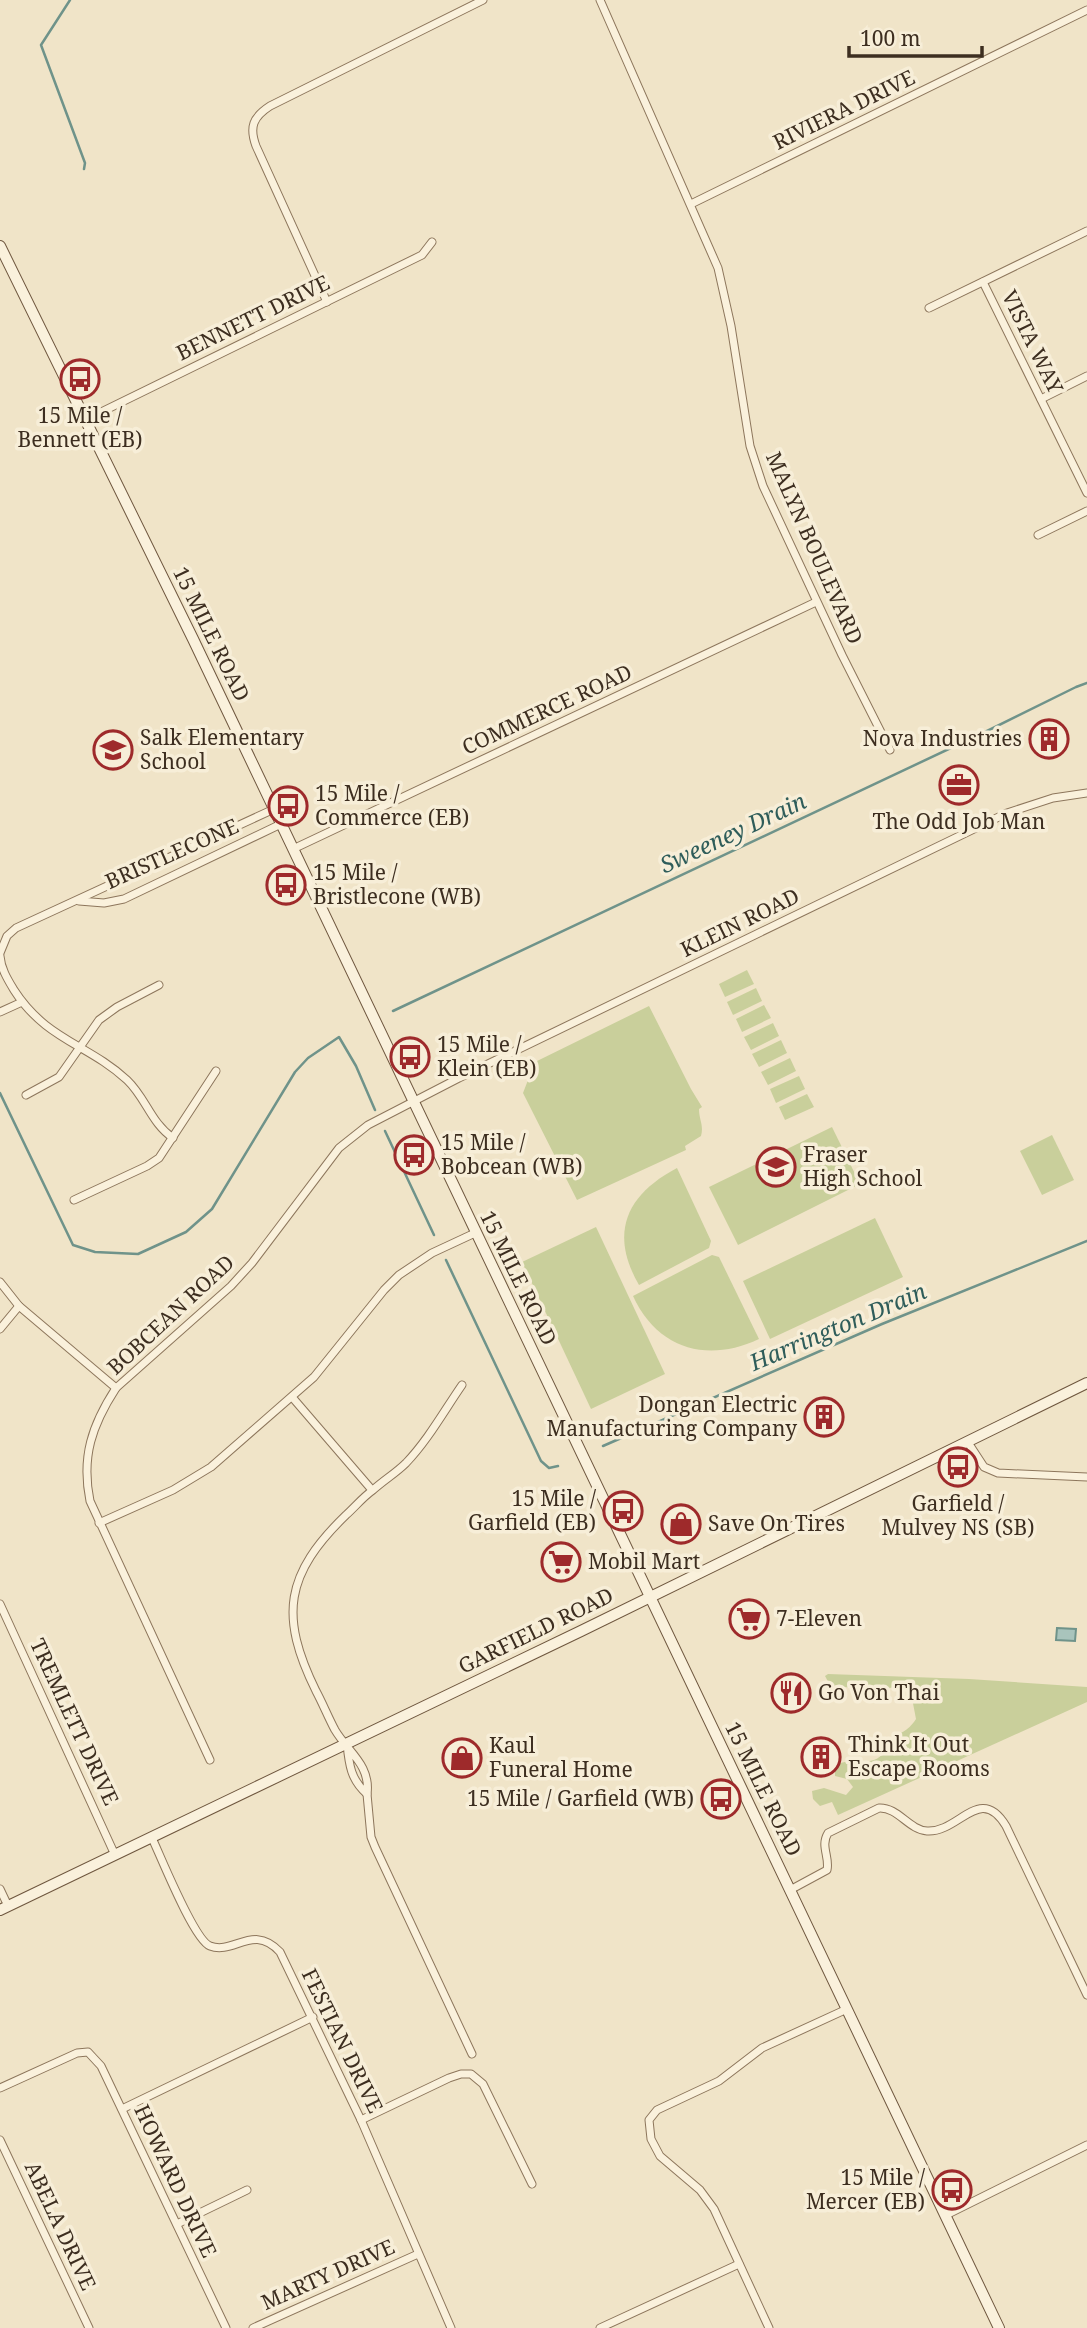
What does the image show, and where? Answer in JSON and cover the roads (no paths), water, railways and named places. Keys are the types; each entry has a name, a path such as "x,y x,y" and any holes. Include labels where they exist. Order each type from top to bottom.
{"main road":[{"name":"15 MILE ROAD","path":"0,247 281,824 999,2328"},
{"name":"GARFIELD ROAD","path":"4,1908 1087,1383"}],"street":[{"path":"327,302 256,146 252,136 253,121 261,111 270,106 483,0"},
{"name":"MALYN BOULEVARD","path":"600,0 718,268 754,464 816,602 890,750"},
{"name":"RIVIERA DRIVE","path":"691,204 1087,10"},
{"path":"929,308 1087,231"},
{"name":"BENNETT DRIVE","path":"85,420 422,255 432,242"},
{"name":"VISTA WAY","path":"983,282 1087,494"},
{"path":"1041,399 1087,376"},
{"path":"1038,535 1087,511"},
{"name":"COMMERCE ROAD","path":"293,849 816,602"},
{"name":"KLEIN ROAD","path":"414,1103 459,1078 1007,813 1048,799 1087,793"},
{"name":"BRISTLECONE","path":"173,1138 157,1124 139,1094 116,1071 40,1022 22,1002 4,971 0,954 7,936 16,929 274,810"},
{"name":"BRISTLECONE","path":"75,900 104,903 124,899 281,824"},
{"path":"26,1095 59,1077 99,1020 107,1013 159,985"},
{"path":"0,1012 22,1002"},
{"path":"74,1200 159,1158 216,1071"},
{"name":"BOBCEAN ROAD","path":"210,1760 90,1501 87,1463 97,1420 116,1388 231,1286 252,1263 339,1147 368,1125 414,1103"},
{"path":"99,1523 197,1477 292,1397 329,1361 384,1290 399,1275 432,1253 475,1233"},
{"path":"0,1282 19,1306 116,1388"},
{"path":"0,1329 19,1306"},
{"path":"462,1385 417,1450 321,1539 304,1567 293,1603 293,1625 308,1675 336,1732 360,1761 369,1781 367,1794 371,1837 472,2054"},
{"path":"292,1397 372,1490"},
{"path":"967,1441 979,1461 991,1471 1087,1478"},
{"name":"TREMLETT DRIVE","path":"0,1604 116,1855"},
{"path":"347,1744 349,1767 357,1785 367,1794"},
{"path":"790,1890 827,1870 824,1843 828,1833 879,1808 886,1808 920,1830 928,1832 989,1808 997,1813 1006,1826 1087,1995"},
{"name":"FESTIAN DRIVE","path":"152,1838 201,1940 211,1947 250,1940 268,1942 280,1952 361,2120 451,2328"},
{"path":"0,1889 4,1908"},
{"path":"769,2328 707,2197 660,2156 651,2139 649,2120 657,2110 719,2081 762,2048 847,2009"},
{"path":"122,2109 313,2017"},
{"name":"HOWARD DRIVE","path":"0,2088 65,2057 88,2052 101,2066 226,2328"},
{"path":"361,2120 449,2078 471,2074 483,2084 532,2185"},
{"name":"ABELA DRIVE","path":"0,2140 89,2328"},
{"path":"946,2215 1087,2145"},
{"path":"177,2224 247,2189"},
{"name":"MARTY DRIVE","path":"253,2328 418,2254"},
{"path":"600,2328 739,2264"}],"water":[{"path":"1057,1628 1076,1629 1075,1641 1056,1640"}],"waterway":[{"path":"70,0 41,45 85,163 84,169"},
{"name":"Sweeney Drain","path":"393,1011 1087,683"},
{"name":"Harrington Drain","path":"0,1093 73,1245 95,1252 138,1254 186,1232 212,1209 295,1072 308,1058 339,1037 356,1066 375,1110"},
{"name":"Harrington Drain","path":"385,1131 434,1235"},
{"name":"Harrington Drain","path":"603,1446 882,1324 1087,1241"},
{"name":"Harrington Drain","path":"446,1260 541,1461 549,1468 558,1466"}],"place":[{"name":"15 Mile / Bennett (EB)","path":"80,379"},
{"name":"Nova Industries","path":"1049,739"},
{"name":"Salk Elementary School","path":"113,750"},
{"name":"The Odd Job Man","path":"959,785"},
{"name":"15 Mile / Commerce (EB)","path":"288,806"},
{"name":"15 Mile / Bristlecone (WB)","path":"286,885"},
{"name":"15 Mile / Klein (EB)","path":"410,1057"},
{"name":"15 Mile / Bobcean (WB)","path":"414,1155"},
{"name":"Fraser High School","path":"776,1167"},
{"name":"Dongan Electric Manufacturing Company","path":"824,1417"},
{"name":"Garfield / Mulvey NS (SB)","path":"958,1467"},
{"name":"15 Mile / Garfield (EB)","path":"623,1511"},
{"name":"Save On Tires","path":"681,1524"},
{"name":"Mobil Mart","path":"561,1562"},
{"name":"7-Eleven","path":"749,1619"},
{"name":"Go Von Thai","path":"791,1693"},
{"name":"Think It Out Escape Rooms","path":"821,1757"},
{"name":"Kaul Funeral Home","path":"462,1758"},
{"name":"15 Mile / Garfield (WB)","path":"721,1799"},
{"name":"15 Mile / Mercer (EB)","path":"952,2190"}]}
